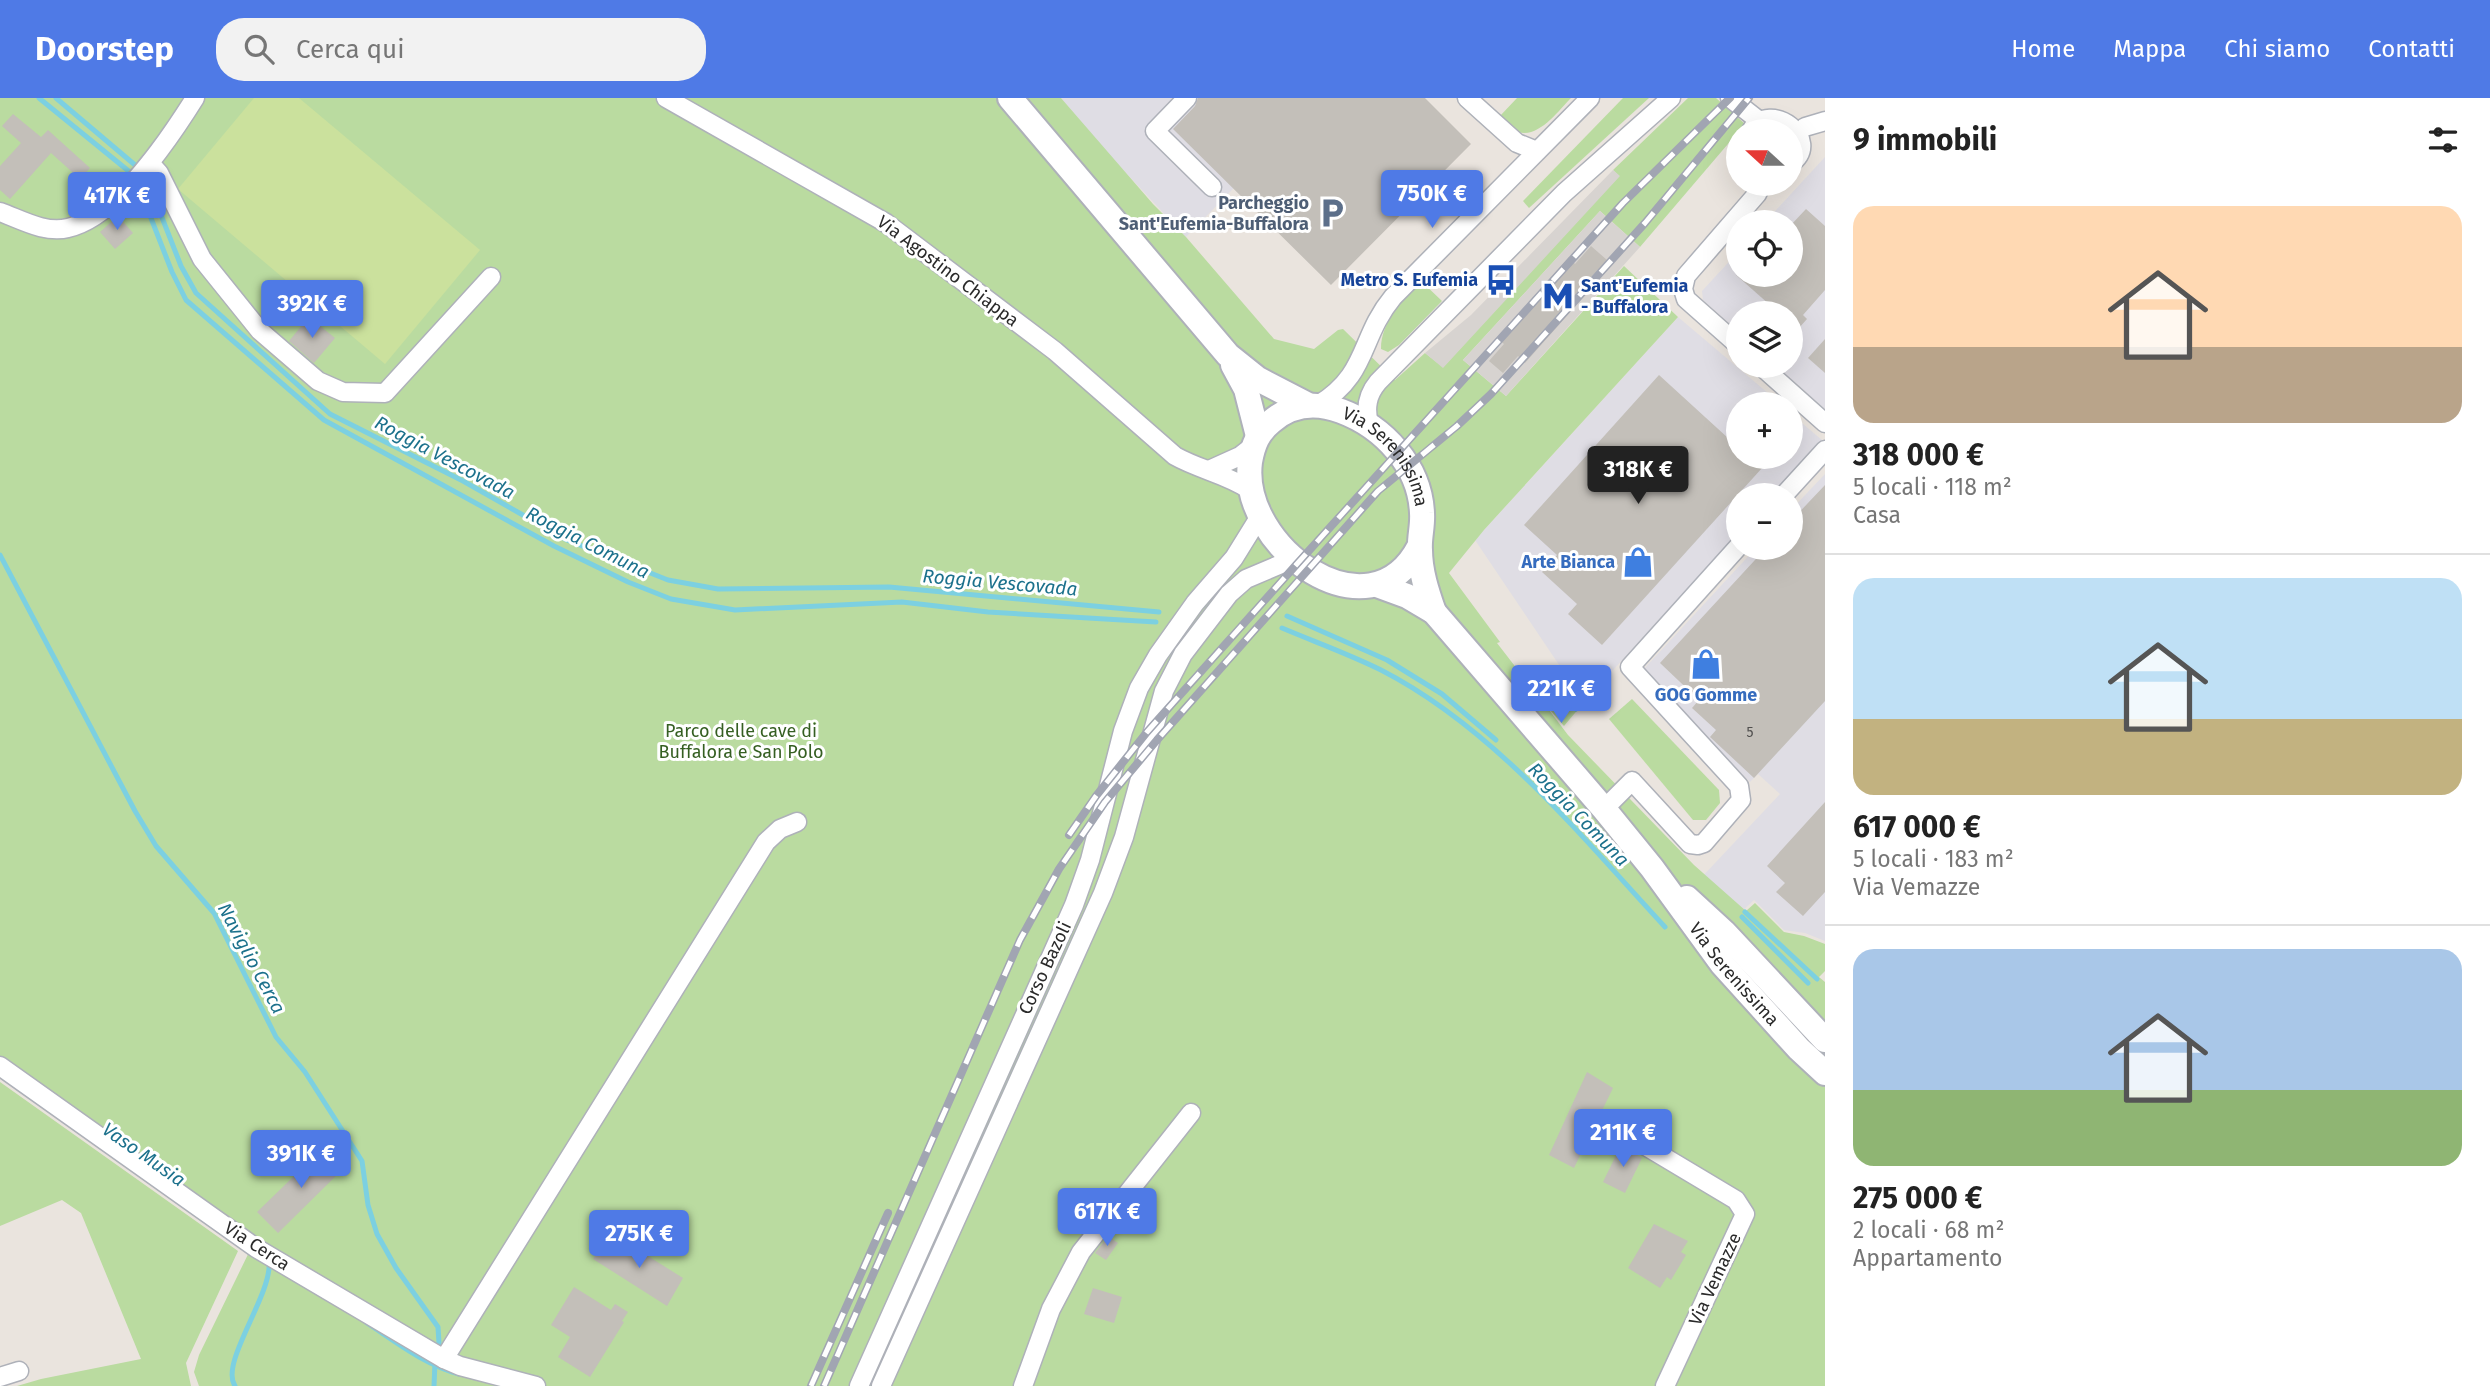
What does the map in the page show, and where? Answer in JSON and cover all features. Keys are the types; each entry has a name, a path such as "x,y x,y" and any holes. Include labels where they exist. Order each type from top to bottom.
{"main road":[{"name":"Via Serenissima","path":"1010,98 1227,355 1246,389 1256,440 1249,472 1250,490 1260,516 1279,547 1326,579 1361,586 1377,584 1407,596 1434,612 1604,809 1652,868 1722,964 1799,1049 1825,1073"},
{"name":"Via Serenissima","path":"1227,355 1258,379 1313,405 1340,411 1369,424 1395,448 1416,485 1423,529 1419,547 1424,580 1434,612"},
{"path":"1256,440 1279,415 1313,405"},
{"path":"1377,584 1403,571 1419,547"},
{"name":"Via Serenissima","path":"1652,868 1724,932 1825,1040"},
{"path":"1722,964 1746,975 1785,1017 1794,1023 1806,1018"}],"street":[{"path":"0,212 38,226 67,229 101,212 149,163 174,132 195,98"},
{"name":"Via Agostino Chiappa","path":"666,98 886,223 1055,351 1175,456 1197,468 1224,475 1250,490"},
{"path":"1187,98 1155,131 1212,187"},
{"path":"1467,98 1517,143 1537,151"},
{"path":"1313,405 1338,391 1355,371 1374,324 1393,297 1590,98"},
{"path":"1369,424 1368,398 1378,382 1564,193 1671,98"},
{"path":"1730,98 1749,119"},
{"path":"1760,119 1765,113 1784,110 1793,113 1798,119"},
{"path":"1805,127 1825,121"},
{"path":"1803,125 1807,146 1803,153"},
{"path":"149,163 159,173 202,260 260,331 317,381 343,393 385,393 491,277"},
{"path":"1726,334 1686,299 1683,289 1686,276 1754,196"},
{"path":"1774,378 1825,423"},
{"path":"1209,470 1240,456 1256,440"},
{"path":"1795,483 1825,450"},
{"name":"Corso Bazoli","path":"859,1386 1074,905 1090,860 1123,731 1139,688 1158,655 1195,603 1234,558 1260,516"},
{"name":"Corso Bazoli","path":"881,1386 1103,893 1124,837 1164,691 1183,654 1228,594 1246,579 1293,559"},
{"path":"1604,809 1632,781 1690,844 1698,845 1704,843 1741,800 1739,786 1630,667 1726,560"},
{"path":"444,1359 766,842 780,829 797,822"},
{"name":"Via Cerca","path":"0,1066 256,1248 444,1359 460,1366 536,1386"},
{"path":"1023,1386 1051,1308 1081,1252 1191,1113"},
{"name":"Via Vemazze","path":"1639,1142 1736,1200 1745,1214 1665,1386"},
{"path":"0,1377 19,1371"}],"shaded area":[{"path":"1061,98 1322,98 1186,237 1112,158"},
{"path":"1825,157 1825,409 1790,378 1803,378 1803,301 1726,301 1726,320 1703,300 1702,291 1726,265 1726,287 1803,287 1803,210 1776,210 1789,196 1803,196 1803,181"},
{"path":"1613,170 1620,176 1443,368 1425,353 1471,315"},
{"path":"1600,211 1640,247 1506,396 1463,360"},
{"path":"1678,317 1726,358 1726,378 1750,378 1767,392 1726,392 1726,469 1796,469 1783,483 1726,483 1726,546 1584,702 1475,540"},
{"path":"1803,424 1822,440 1803,461"},
{"path":"1825,474 1825,941 1805,933 1784,930 1754,900 1737,916 1700,879 1780,794 1758,774 1750,782 1642,671 1745,560 1803,560 1803,497"}],"green space":[{"name":"Parco delle cave di Buffalora e San Polo","path":"0,98 1061,98 1274,339 1314,349 1343,329 1395,380 1425,353 1443,367 1619,176 1613,170 1688,98 1716,98 1739,119 1726,119 1726,146 1640,247 1600,211 1463,360 1506,396 1624,266 1678,317 1484,530 1449,573 1528,683 1543,665 1580,707 1564,726 1543,702 1568,735 1694,865 1746,911 1755,903 1784,932 1825,944 1825,971 1819,977 1825,982 1825,1386 199,1386 194,1372 199,1355 254,1242 0,1059"},
{"path":"254,98 299,98 480,250 385,364 178,189"},
{"path":"1517,98 1571,98 1545,124 1521,133 1512,129 1500,116"},
{"path":"1623,98 1649,98 1529,208 1523,201"},
{"path":"1420,280 1442,301 1399,345 1388,352 1381,349 1389,320"},
{"path":"1632,699 1719,790 1720,803 1706,820 1693,820 1609,719"},
{"path":"0,1082 238,1251 186,1363 191,1386 17,1386 141,1359 81,1213 62,1200 0,1226"}],"building":[{"path":"1198,98 1425,98 1471,144 1331,285 1173,129 1195,106"},
{"path":"13,114 41,137 48,130 90,168 80,179 51,153 10,199 0,190 0,166 21,143 2,126"},
{"path":"1806,209 1825,226 1825,290 1803,315 1803,301 1765,301 1750,287 1803,287 1803,212"},
{"path":"118,216 133,233 115,249 100,232"},
{"path":"1591,246 1607,260 1591,277 1597,282 1525,363 1518,356 1503,373 1489,361 1504,344 1497,338 1569,257 1575,264"},
{"path":"309,317 335,338 314,363 289,341"},
{"path":"1825,339 1825,373 1808,358"},
{"path":"1659,375 1726,436 1726,469 1761,469 1748,483 1726,483 1726,508 1602,645 1568,614 1577,604 1542,572 1557,555 1524,525"},
{"path":"1825,485 1825,701 1754,778 1710,737 1716,730 1692,708 1699,700 1660,663 1755,560 1803,560 1803,508"},
{"path":"1825,802 1825,892 1803,916 1776,892 1785,883 1767,866"},
{"path":"1587,1072 1613,1088 1574,1168 1549,1155"},
{"path":"1621,1145 1642,1158 1625,1193 1603,1182"},
{"path":"324,1147 343,1166 340,1169 342,1170 278,1233 257,1212"},
{"path":"1654,1224 1688,1241 1681,1252 1686,1255 1671,1280 1667,1277 1660,1288 1628,1268"},
{"path":"609,1235 626,1245 627,1243 683,1278 667,1306 593,1259"},
{"path":"1108,1236 1118,1243 1106,1260 1095,1253"},
{"path":"574,1287 611,1310 615,1304 628,1312 590,1377 558,1357 570,1337 551,1325"},
{"path":"1093,1288 1122,1297 1114,1323 1084,1314"}],"waterway":[{"name":"Roggia Comuna","path":"39,98 131,173"},
{"name":"Roggia Vescovada","path":"56,98 135,165"},
{"name":"Roggia Vescovada","path":"152,192 181,266 196,293 330,414 463,481 567,540 668,580 718,589 889,587 1159,612"},
{"name":"Roggia Comuna","path":"142,195 186,300 324,420 554,546 628,582 671,599 735,610 902,602 988,612 1156,622"},
{"name":"Naviglio Cerca","path":"0,555 135,811 156,846 214,913 276,1037 305,1072 362,1161 368,1205 377,1234 396,1268 438,1327 439,1343"},
{"name":"Roggia Vescovada","path":"1287,616 1387,660 1442,694 1496,740"},
{"name":"Roggia Comuna","path":"1282,628 1381,670 1422,694 1461,722 1534,786 1665,927"},
{"name":"Roggia Vescovada","path":"1546,704 1562,692 1576,709"},
{"name":"Roggia Vescovada","path":"1745,912 1817,979"},
{"name":"Roggia Comuna","path":"1742,917 1808,983"},
{"name":"Vaso Musia","path":"235,1386 232,1375 234,1361 263,1291 269,1261"},
{"name":"Vaso Musia","path":"367,1323 423,1359 459,1374"},
{"name":"Naviglio Cerca","path":"434,1386 435,1362"}],"railway":[{"path":"1069,835 1147,732 1296,565 1623,203 1730,98"},
{"path":"824,1386 1020,940 1059,869 1105,802 1378,491 1457,426 1491,394 1645,223 1749,98"},
{"path":"811,1386 888,1213"}],"place":[{"name":"Parcheggio Sant'Eufemia-Buffalora","path":"1332,213"},
{"name":"Metro S. Eufemia","path":"1501,280"},
{"name":"Sant'Eufemia - Buffalora","path":"1558,296"},
{"name":"Arte Bianca","path":"1638,562"},
{"name":"GOG Gomme","path":"1706,664"}]}
